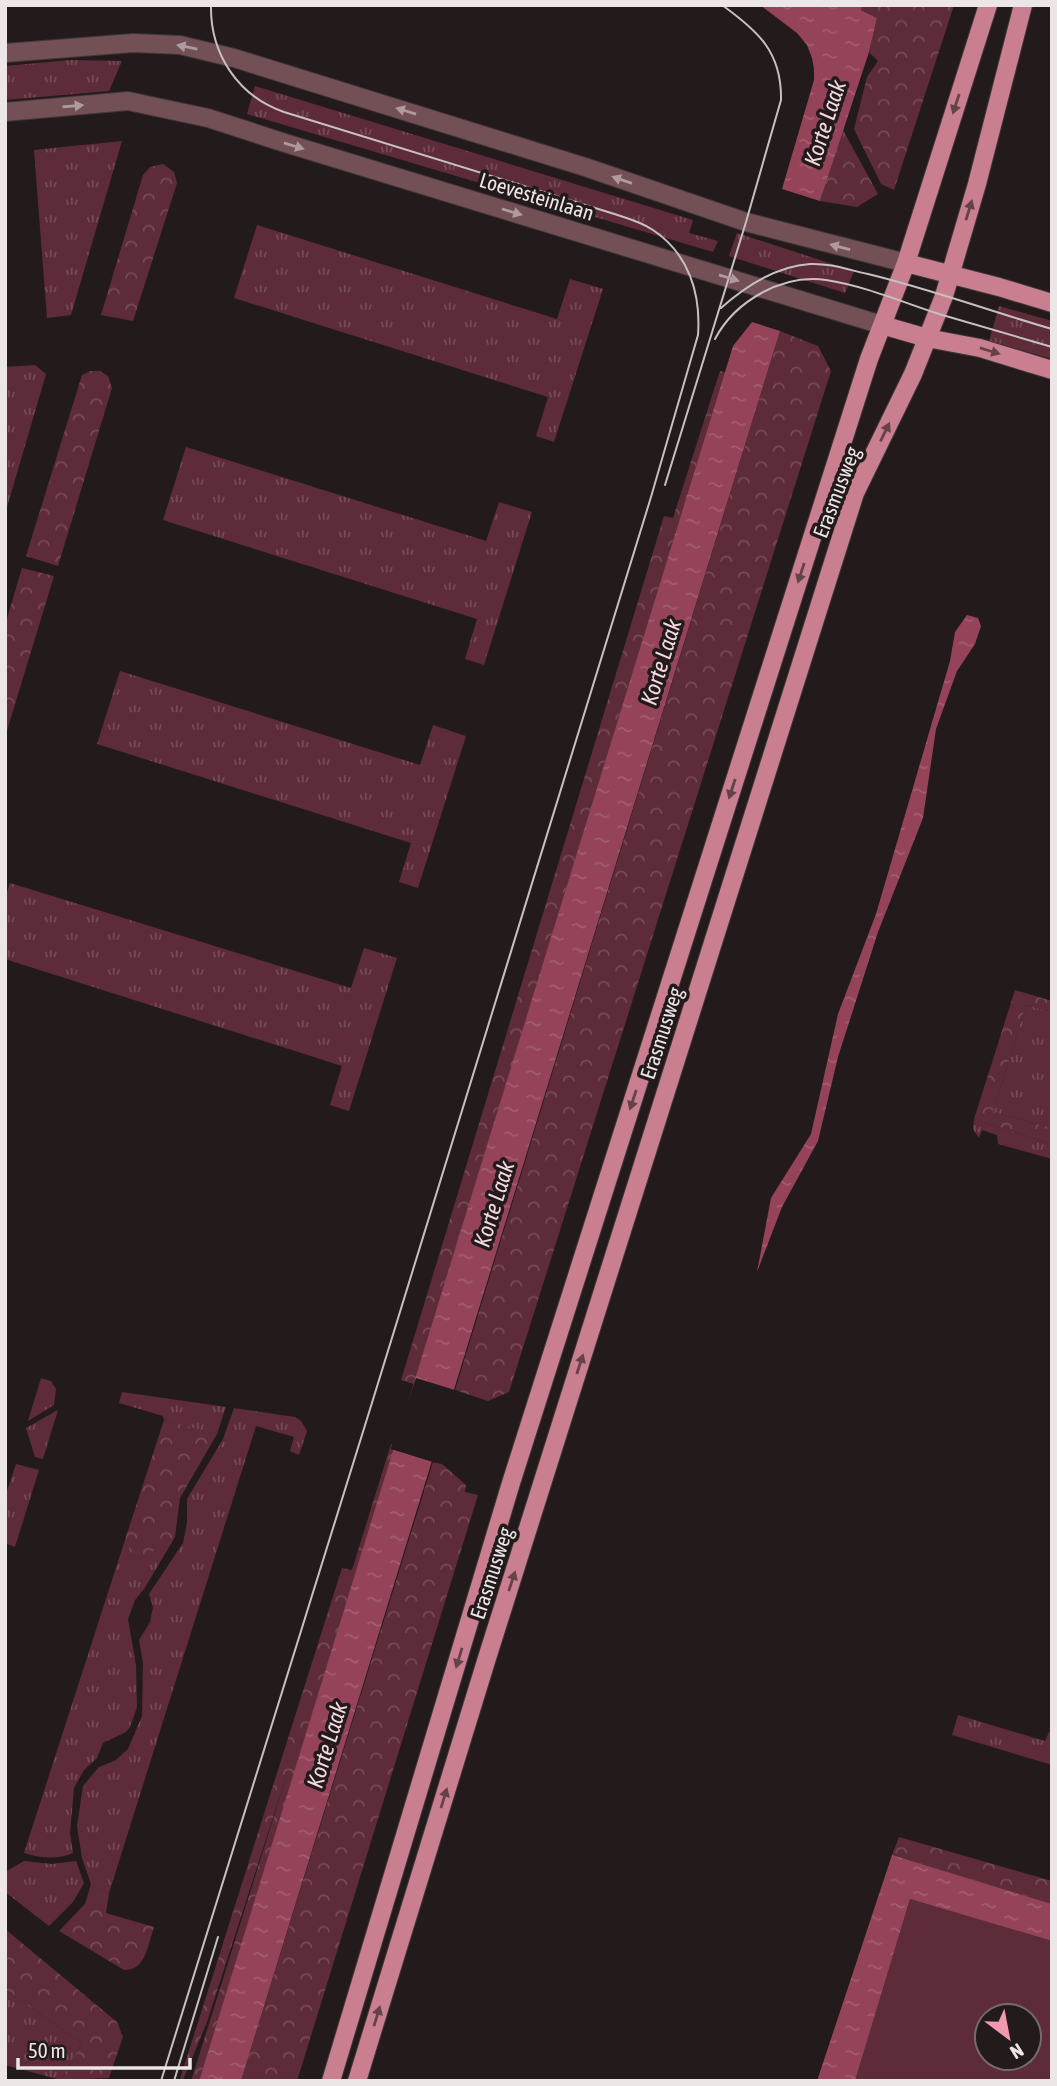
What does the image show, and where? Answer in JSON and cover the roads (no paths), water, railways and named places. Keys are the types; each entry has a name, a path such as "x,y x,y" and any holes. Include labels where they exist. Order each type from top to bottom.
{"main road":[{"name":"Erasmusweg","path":"331,2081 515,1473 861,384 906,263 988,5"},
{"name":"Erasmusweg","path":"357,2081 487,1658 855,493 913,374 950,275 977,184 1023,5"},
{"name":"Loevesteinlaan","path":"906,263 1052,303"},
{"name":"Loevesteinlaan","path":"882,325 927,338 970,345 1052,370"}],"street":[{"name":"Loevesteinlaan","path":"5,53 132,43 180,45 234,58 572,163 746,222 906,263"},
{"name":"Loevesteinlaan","path":"5,112 128,101 208,118 882,325"}],"water":[{"name":"Korte Laak","path":"760,5 862,5 861,10 877,18 869,52 820,201 782,189 814,80 812,58 807,45 797,33"},
{"name":"Korte Laak","path":"752,322 780,331 241,2081 199,2081 733,346"},
{"path":"967,615 978,618 981,626 975,644 957,671 936,729 923,818 878,932 838,1057 818,1141 782,1207 757,1272 771,1198 811,1134 838,1014 876,914 950,661 955,632"},
{"path":"892,1855 1052,1904 1052,1941 910,1899 855,2081 817,2081"}],"tram line":[{"path":"161,2081 651,497 698,335 695,290 690,276 676,251 653,230 608,212 268,105 240,84 230,71 216,40 211,5"},
{"path":"665,485 781,100 777,69 765,44 747,24 722,5"},
{"path":"721,308 751,285 773,273 817,264 891,280 1052,329"},
{"path":"715,339 724,325 747,302 777,286 809,279 855,286 1052,347"},
{"path":"174,2081 218,1937"}]}
